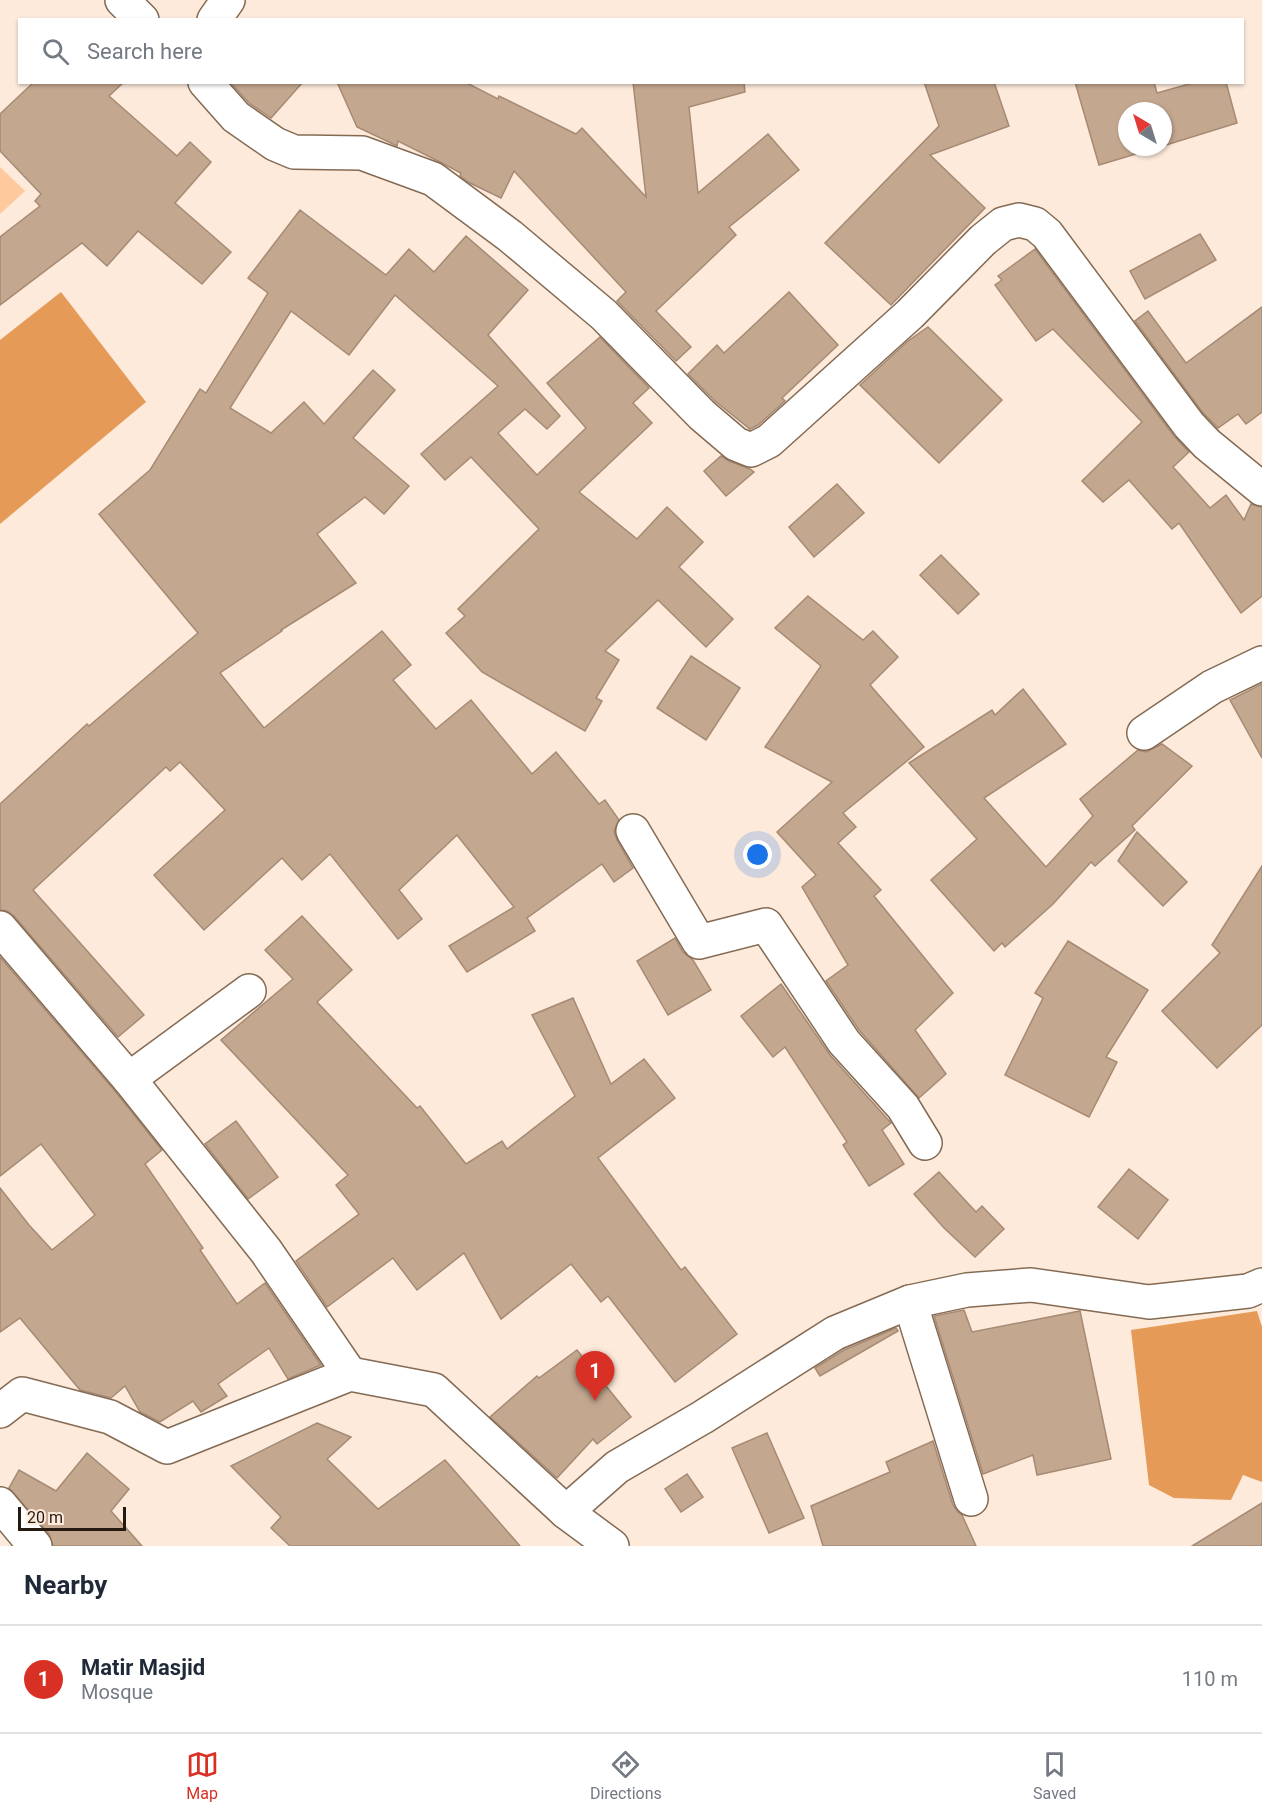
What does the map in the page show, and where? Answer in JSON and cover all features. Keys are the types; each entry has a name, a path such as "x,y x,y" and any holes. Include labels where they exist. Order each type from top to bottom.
{"street":[{"path":"122,0 140,18"},
{"path":"215,18 228,0"},
{"path":"207,84 236,117 275,144 294,152 362,153 432,179 510,236 604,315 702,415 736,444 751,450 769,441 892,330 983,240 1003,224 1019,220 1035,224 1047,234 1071,264 1189,425 1207,444 1262,489"},
{"path":"1144,733 1212,687 1262,663"},
{"path":"633,831 699,942 766,925 844,1042 903,1107 925,1143"},
{"path":"0,928 129,1079 266,1251 350,1374"},
{"path":"129,1079 249,992"},
{"path":"566,1512 616,1467 703,1418 835,1333 910,1302 967,1290 1031,1285 1149,1302 1248,1291 1262,1285"},
{"path":"910,1302 971,1499"},
{"path":"0,1411 22,1394 110,1417 167,1447 350,1374 434,1390 566,1512 612,1546"},
{"path":"0,1504 35,1546"}],"shaded area":[{"path":"0,167 25,191 0,214"},
{"path":"61,292 146,402 0,524 0,340"},
{"path":"1257,1311 1262,1327 1262,1482 1243,1475 1231,1500 1174,1498 1149,1485 1131,1330"}],"building":[{"path":"32,84 122,84 109,96 177,156 190,142 211,162 175,203 231,252 202,284 138,231 107,266 82,243 0,305 0,237 40,206 35,201 41,194 0,151 0,114"},
{"path":"232,84 301,84 271,118 249,103"},
{"path":"338,84 469,84 498,99 499,96 576,134 582,128 646,197 633,84 744,84 745,92 689,107 698,193 768,134 799,170 729,227 736,235 656,311 691,347 676,361 617,301 626,292 514,171 501,198 470,183 460,176 461,173 398,141 397,146 357,127"},
{"path":"925,84 995,84 1009,126 930,155 985,208 891,305 825,243 939,126"},
{"path":"1076,84 1155,84 1157,93 1189,84 1227,84 1237,123 1172,143 1172,102 1118,102 1118,156 1129,156 1099,165"},
{"path":"300,210 386,275 409,249 434,272 466,236 528,290 488,335 560,416 547,429 525,409 498,433 537,475 586,428 547,383 600,337 649,388 633,403 652,423 579,492 637,539 667,507 703,542 679,567 733,619 706,647 658,600 605,651 619,660 596,698 602,701 585,731 482,672 446,633 465,616 458,609 539,529 471,457 445,480 421,454 498,386 395,295 349,355 291,311 230,408 271,433 304,402 324,424 373,370 395,390 353,438 409,486 384,514 365,497 317,534 356,583 281,630 220,673 264,728 382,631 411,665 393,680 436,729 471,700 532,774 556,752 599,804 605,800 619,820 614,831 633,868 614,882 602,864 527,918 535,931 467,972 449,946 514,907 457,835 399,890 422,919 398,939 330,854 302,880 282,858 204,930 154,875 225,810 180,762 170,771 166,767 33,890 144,1015 118,1037 14,916 7,911 0,910 0,804 87,724 89,726 198,633 99,514 150,470 200,389 206,393 268,293 248,278"},
{"path":"1200,234 1216,260 1145,299 1130,271"},
{"path":"1035,249 1174,436 1189,452 1173,467 1210,508 1226,495 1244,520 1251,504 1262,507 1262,596 1241,613 1179,523 1172,529 1129,480 1103,502 1082,481 1142,422 1053,329 1036,341 995,285 1002,280 998,276"},
{"path":"789,292 838,345 782,398 785,401 758,425 750,429 715,401 688,374 717,345 724,353"},
{"path":"1262,307 1262,412 1246,424 1238,414 1218,428 1203,413 1135,321 1148,311 1186,363"},
{"path":"928,327 1002,400 939,463 860,385 908,341"},
{"path":"721,456 754,472 726,496 704,471"},
{"path":"837,484 864,513 814,557 789,527"},
{"path":"941,555 979,594 958,614 920,575"},
{"path":"808,596 863,640 873,631 898,657 870,685 924,747 843,813 856,827 838,843 881,890 874,896 953,993 915,1030 946,1074 919,1098 859,1030 826,981 848,965 802,887 816,875 777,832 832,782 765,747 821,666 775,628"},
{"path":"691,656 740,688 706,740 657,708"},
{"path":"1262,684 1262,758 1230,700"},
{"path":"1023,689 1066,744 984,798 1046,867 1093,816 1080,799 1138,750 1146,752 1162,744 1192,766 1132,826 1135,830 1095,866 1091,862 1053,904 1005,947 1002,943 994,951 931,880 977,839 909,763 992,710 995,715"},
{"path":"1137,832 1187,882 1163,906 1118,861"},
{"path":"1262,866 1262,1025 1217,1068 1162,1011 1220,953 1212,945"},
{"path":"302,916 352,970 317,1002 417,1108 420,1106 466,1164 502,1141 507,1149 575,1096 532,1015 573,998 611,1084 644,1059 675,1098 598,1158 681,1270 685,1267 737,1334 675,1382 608,1296 601,1302 571,1264 501,1319 464,1253 417,1290 393,1258 327,1307 296,1261 359,1214 336,1185 348,1175 221,1040 293,979 265,950"},
{"path":"675,938 683,952 693,960 711,990 668,1015 637,961"},
{"path":"1068,941 1148,990 1106,1057 1117,1062 1089,1117 1005,1075 1043,998 1035,993"},
{"path":"0,957 115,1091 162,1150 145,1164 203,1248 200,1250 237,1304 265,1283 321,1365 288,1379 269,1348 218,1384 227,1396 201,1412 193,1401 160,1422 140,1412 125,1386 111,1398 80,1390 20,1318 0,1332 0,1188 52,1250 95,1215 41,1144 0,1176"},
{"path":"781,984 830,1055 891,1123 882,1130 904,1164 869,1186 843,1145 847,1142 785,1047 773,1057 741,1016"},
{"path":"236,1121 278,1177 248,1199 205,1144"},
{"path":"1129,1169 1168,1200 1138,1239 1098,1207"},
{"path":"939,1172 976,1212 982,1206 1004,1229 975,1257 944,1228 914,1194"},
{"path":"964,1310 972,1332 1080,1311 1111,1459 1037,1475 1033,1455 983,1474 934,1316"},
{"path":"896,1328 898,1331 820,1376 815,1368 844,1350"},
{"path":"577,1350 631,1417 597,1444 593,1439 557,1478 490,1417 537,1376 539,1378"},
{"path":"317,1423 351,1437 327,1459 378,1509 445,1460 520,1546 290,1546 271,1528 281,1517 231,1466"},
{"path":"767,1433 804,1518 769,1533 732,1448"},
{"path":"933,1441 953,1505 962,1515 976,1546 823,1546 811,1506 890,1472 886,1462"},
{"path":"87,1453 129,1489 111,1511 142,1546 53,1546 49,1534 9,1488 19,1470 56,1491"},
{"path":"687,1474 703,1497 681,1512 665,1489"},
{"path":"1262,1503 1262,1546 1192,1546"}],"place":[{"name":"Matir Masjid","path":"595,1401"}]}
